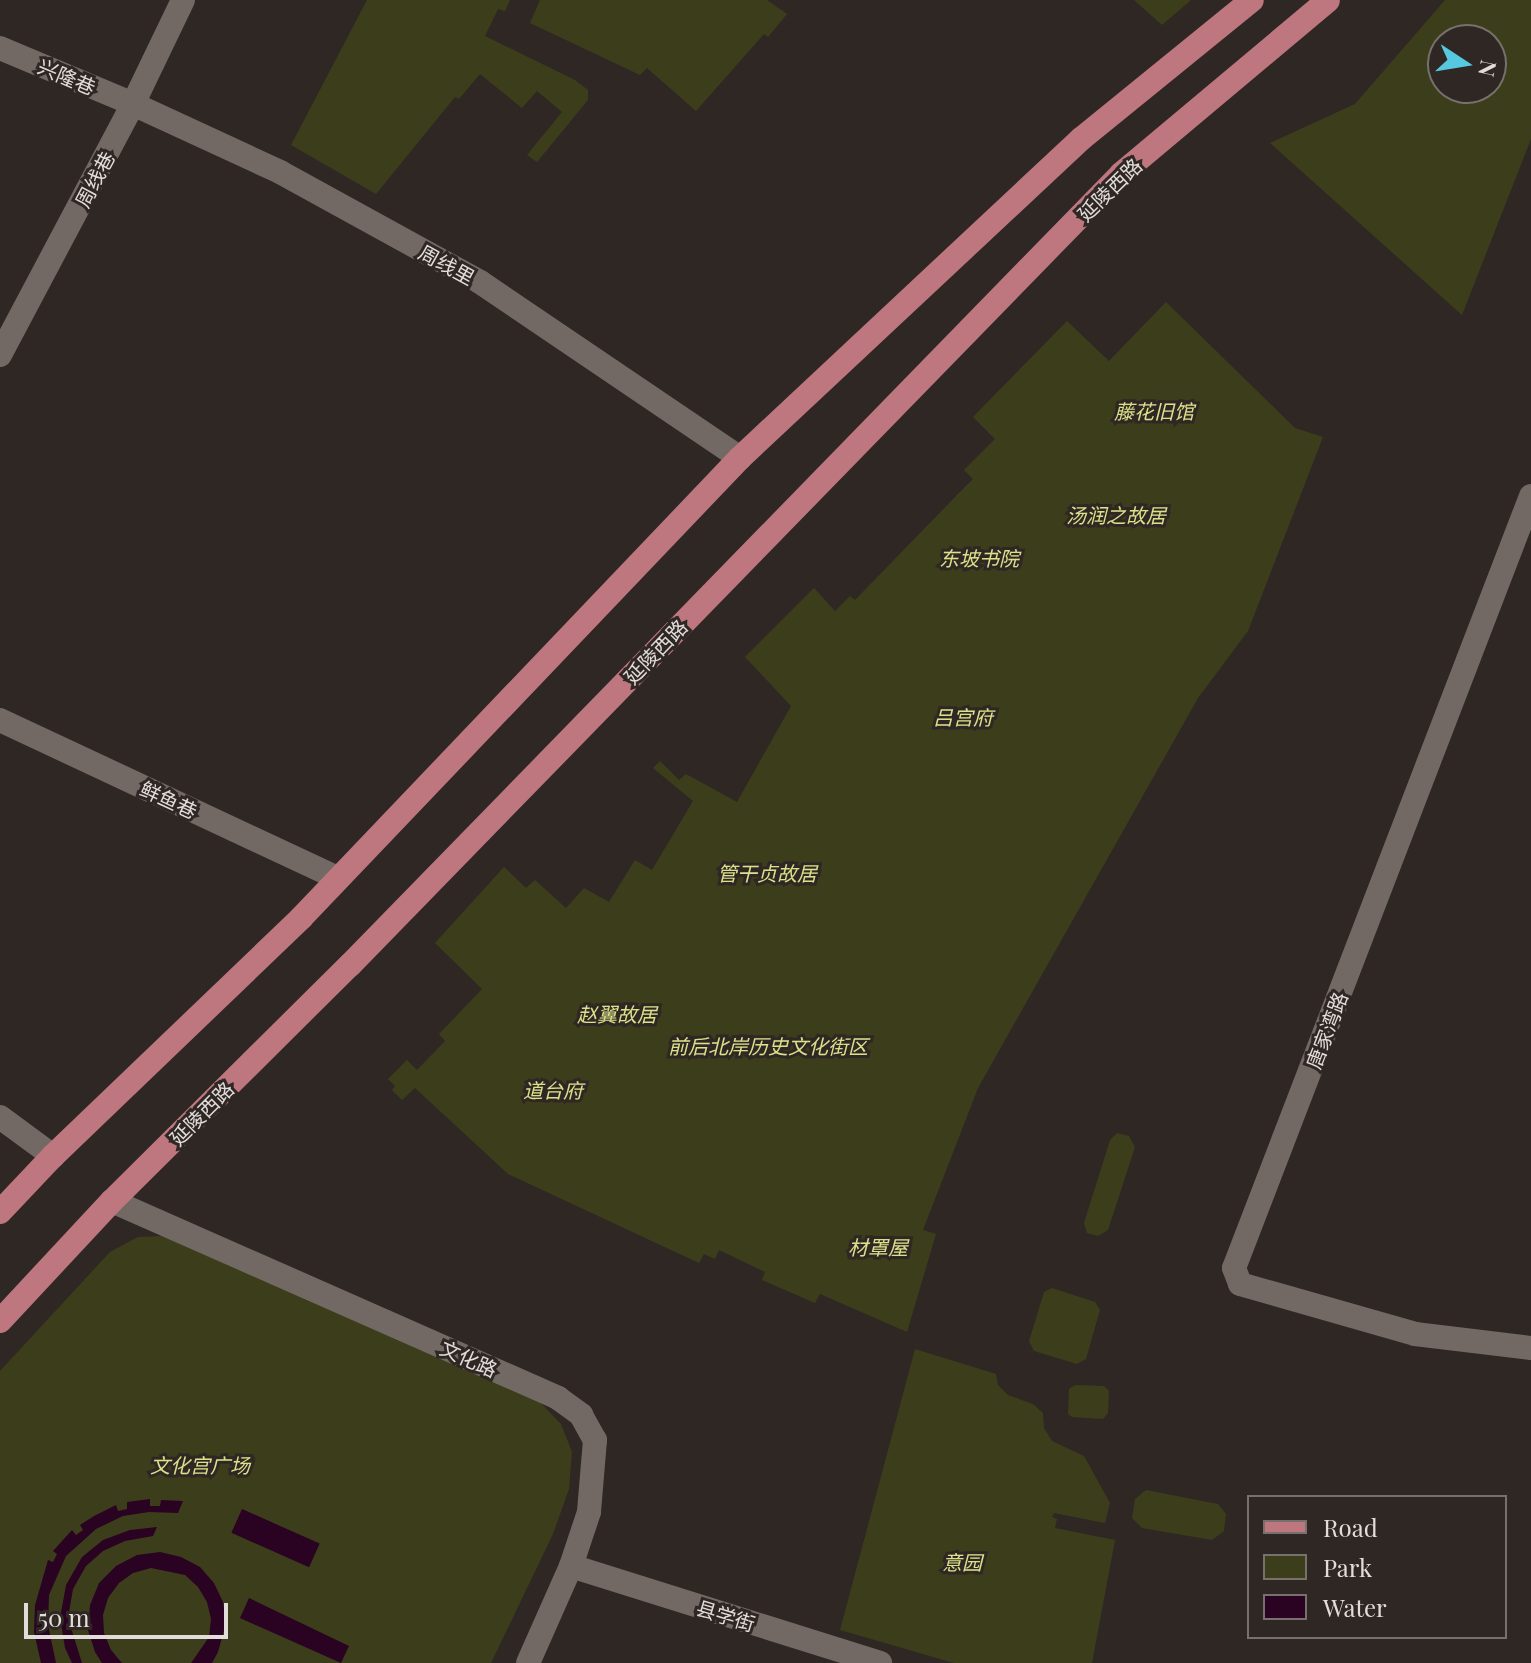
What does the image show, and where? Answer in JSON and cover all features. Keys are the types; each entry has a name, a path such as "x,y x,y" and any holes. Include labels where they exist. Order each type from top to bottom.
{"main road":[{"path":"0,1212 53,1156 338,878 740,458 1081,139 1252,0"},
{"name":"延陵西路","path":"0,1321 112,1201 350,965 1121,174 1328,0"}],"street":[{"name":"周线巷","path":"0,355 133,104 183,0"},
{"name":"兴隆巷","path":"0,48 133,104"},
{"name":"周线里","path":"133,104 280,172 480,282 740,458"},
{"name":"唐家湾路","path":"1531,496 1234,1268 1240,1284 1415,1334 1531,1348"},
{"name":"鲜鱼巷","path":"0,720 338,878"},
{"path":"0,1117 53,1156"},
{"name":"文化路","path":"112,1201 558,1398 581,1415 595,1440 589,1512 571,1566 528,1663"},
{"name":"县学街","path":"571,1566 880,1663"}],"green space":[{"path":"367,0 510,0 505,11 498,9 485,36 575,80 588,90 588,100 537,162 527,155 562,112 537,91 522,108 480,74 459,99 455,97 376,194 291,145"},
{"path":"540,0 767,0 787,14 768,37 764,34 696,111 647,68 640,75 530,23"},
{"path":"1134,0 1191,0 1162,25"},
{"path":"1445,0 1531,0 1531,139 1462,315 1270,143 1355,104"},
{"name":"前后北岸历史文化街区","path":"1166,302 1295,428 1323,437 1248,631 1198,698 978,1088 923,1230 936,1234 907,1332 820,1294 815,1303 762,1280 765,1272 719,1250 715,1259 704,1254 699,1263 508,1174 415,1088 402,1100 392,1090 395,1086 388,1079 407,1060 417,1070 445,1041 439,1034 482,989 435,943 504,867 526,888 535,880 566,908 584,888 609,902 635,860 652,870 693,801 653,768 660,761 679,780 686,774 737,802 791,706 745,657 814,588 835,611 850,596 855,600 973,479 964,470 995,439 973,417 1067,321 1109,361"},
{"path":"1117,1133 1129,1136 1135,1147 1108,1230 1098,1236 1087,1233 1084,1223 1110,1140"},
{"name":"文化宫广场","path":"163,1236 534,1396 561,1424 572,1452 569,1489 553,1534 491,1663 0,1663 0,1371 110,1252 138,1237"},
{"path":"1052,1288 1095,1302 1100,1310 1086,1359 1077,1364 1034,1351 1029,1341 1044,1292"},
{"name":"意园","path":"915,1349 996,1374 998,1385 1008,1395 1033,1404 1043,1413 1044,1428 1052,1441 1084,1456 1110,1503 1105,1523 1054,1513 1052,1517 1057,1519 1055,1528 1115,1540 1092,1663 954,1663 840,1630"},
{"path":"1075,1385 1104,1386 1109,1391 1108,1413 1103,1419 1072,1417 1068,1414 1069,1389"},
{"path":"1146,1490 1218,1504 1226,1514 1224,1531 1212,1540 1142,1528 1132,1518 1135,1499"}],"water":[{"path":"150,1499 150,1506 160,1506 161,1500 183,1501 178,1513 149,1512 123,1516 96,1529 66,1556 49,1595 48,1625 56,1663 41,1663 34,1632 35,1605 48,1560 53,1562 57,1554 53,1551 72,1530 76,1535 83,1530 80,1525 94,1516 116,1505 118,1511 127,1509 127,1502"},
{"path":"242,1509 320,1544 309,1567 231,1533"},
{"path":"157,1527 153,1536 125,1541 103,1551 86,1566 73,1589 68,1618 82,1663 72,1663 65,1648 60,1618 66,1585 82,1557 103,1540 130,1530"},
{"path":"160,1552 181,1557 200,1567 214,1583 223,1602 226,1623 218,1652 212,1663 191,1663 209,1637 211,1619 207,1602 198,1587 185,1575 151,1568 133,1573 119,1583 108,1598 103,1615 104,1633 111,1650 122,1663 102,1663 88,1630 90,1605 99,1583 116,1566 137,1555"},
{"path":"249,1598 349,1646 341,1663 240,1618"}],"park label":[{"name":"藤花旧馆","path":"1154,410"},
{"name":"汤润之故居","path":"1116,514"},
{"name":"东坡书院","path":"979,557"},
{"name":"吕宫府","path":"963,716"},
{"name":"管干贞故居","path":"767,872"},
{"name":"赵翼故居","path":"617,1013"},
{"name":"道台府","path":"553,1089"},
{"name":"材罩屋","path":"878,1246"}]}
